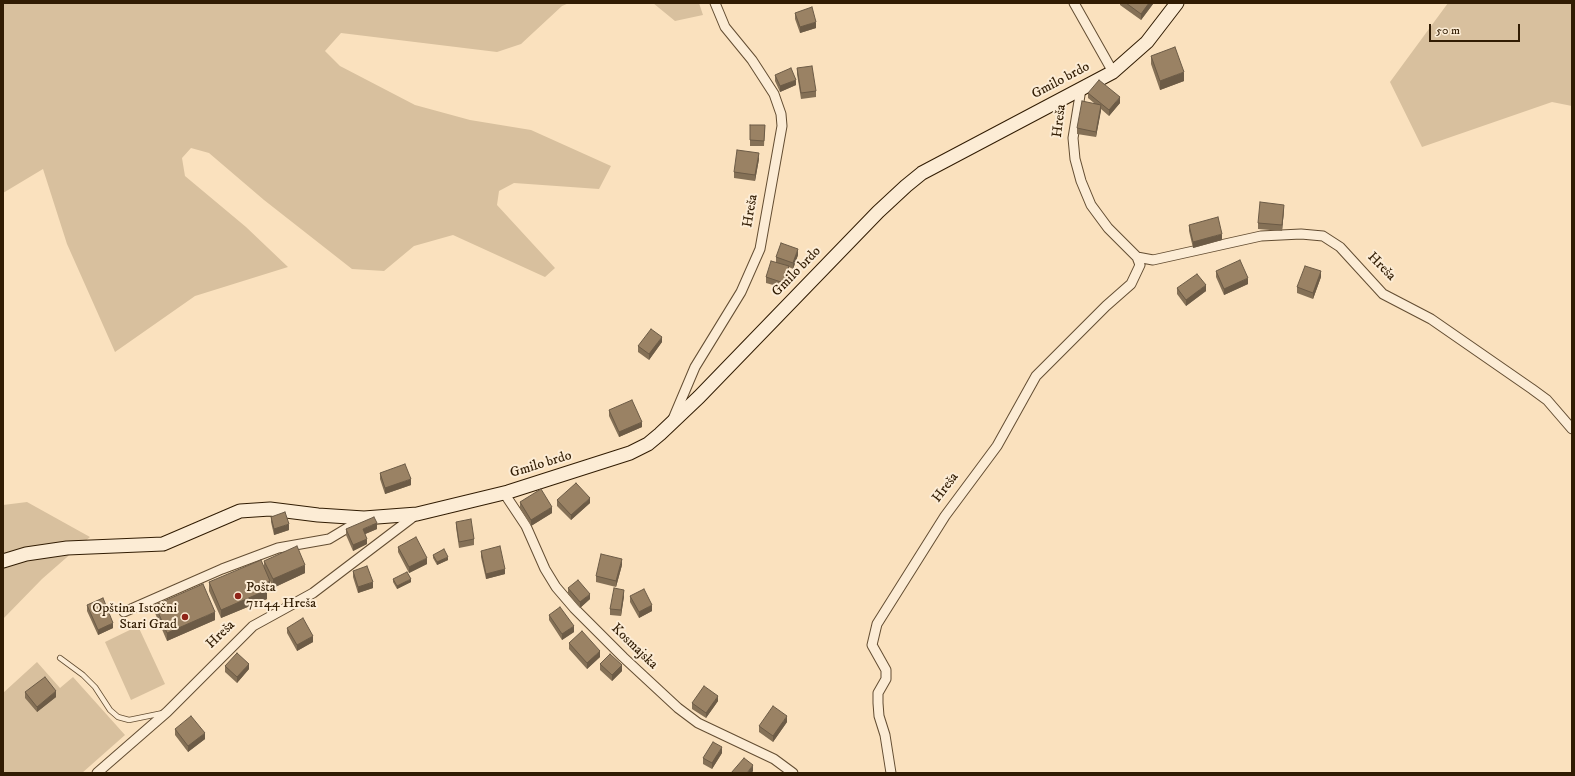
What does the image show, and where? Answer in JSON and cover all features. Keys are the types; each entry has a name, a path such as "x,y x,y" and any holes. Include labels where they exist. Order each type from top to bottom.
{"main road":[{"name":"Gmilo brdo","path":"417,514 504,493 557,478 648,444 714,382 769,324 906,186 922,173 1113,72 1147,42 1177,3"},
{"path":"3,561 26,554 67,548 163,544 240,511 270,509 318,515 364,518 417,514"}],"street":[{"name":"Hreša","path":"671,424 695,367 741,292 760,249 782,126 781,114 774,94 752,60 725,27 714,3"},
{"path":"1074,3 1113,72"},
{"name":"Hreša","path":"890,772 888,747 879,716 878,703 878,693 886,678 886,670 872,645 873,634 945,516 997,446 1036,376 1106,306 1131,284 1140,265 1137,258 1104,222 1091,204 1081,181 1075,159 1073,138 1081,89"},
{"name":"Hreša","path":"1137,258 1153,260 1261,236 1301,234 1323,236 1340,246 1384,294 1431,318 1532,389 1546,400 1572,429"},
{"name":"Kosmajska","path":"504,493 526,526 545,569 556,587 574,608 623,657 678,708 698,723 774,759 793,773"},
{"name":"Hreša","path":"97,773 167,712 253,626 313,593 417,514"},
{"path":"124,612 222,569 278,548 329,539 364,518"}],"lane":[{"path":"60,658 83,675 95,687 110,710 118,717 129,720 167,712"}],"shaded area":[{"path":"3,3 569,3 562,6 521,44 497,52 341,33 325,51 340,66 415,105 470,120 531,130 611,166 599,189 514,183 499,191 497,205 555,268 545,277 453,235 414,246 384,271 352,269 264,200 209,153 191,148 182,158 185,176 246,227 288,267 195,296 115,352 67,244 43,169 3,193"},
{"path":"653,3 699,3 703,15 675,21"},
{"path":"1448,3 1572,3 1572,106 1552,102 1422,147 1390,82"},
{"path":"27,502 90,537 42,579 3,619 3,505"},
{"path":"138,626 165,684 131,700 105,642"},
{"path":"37,662 60,688 73,677 125,735 82,773 3,773 3,693"}],"building":[{"path":"1126,3 1149,3 1141,14"},
{"path":"812,7 816,22 800,27 795,13"},
{"path":"1175,47 1184,72 1160,81 1151,56"},
{"path":"812,66 816,91 801,93 797,68"},
{"path":"791,68 796,80 780,86 775,75"},
{"path":"1099,80 1120,97 1109,110 1088,93"},
{"path":"1082,101 1101,105 1096,132 1077,128"},
{"path":"750,125 765,125 764,141 750,140"},
{"path":"737,150 759,153 755,175 734,172"},
{"path":"1260,202 1284,205 1282,225 1258,223"},
{"path":"1218,217 1222,234 1193,242 1189,225"},
{"path":"781,243 798,249 793,263 776,257"},
{"path":"1240,260 1248,278 1224,289 1216,271"},
{"path":"771,261 789,266 784,283 766,277"},
{"path":"1305,266 1321,271 1313,293 1297,287"},
{"path":"1197,274 1206,285 1186,300 1177,288"},
{"path":"651,329 662,337 649,354 638,346"},
{"path":"632,400 642,422 619,432 609,410"},
{"path":"405,464 411,479 385,488 380,473"},
{"path":"576,483 590,498 571,515 557,500"},
{"path":"541,489 552,507 531,520 520,502"},
{"path":"285,512 289,524 274,529 271,517"},
{"path":"374,517 377,523 363,529 367,539 353,545 346,529"},
{"path":"471,519 474,539 459,542 456,522"},
{"path":"416,537 427,558 409,567 398,547"},
{"path":"297,546 305,565 273,579 264,561"},
{"path":"500,546 505,569 486,574 481,551"},
{"path":"444,549 448,557 437,562 433,555"},
{"path":"601,554 622,559 616,581 596,576"},
{"name":"Pošta 71144 Hreša","path":"261,560 270,581 264,584 267,590 221,610 209,582"},
{"path":"367,566 373,582 358,587 353,571"},
{"path":"407,572 411,579 397,586 393,579"},
{"path":"578,580 590,594 580,602 568,588"},
{"name":"Opština Istočni Stari Grad","path":"203,584 215,612 167,633 155,605"},
{"path":"614,588 624,590 621,610 610,609"},
{"path":"644,589 652,605 639,612 630,596"},
{"path":"103,598 113,623 98,630 87,605"},
{"path":"560,607 574,626 562,634 549,615"},
{"path":"303,618 313,636 297,645 287,628"},
{"path":"582,631 600,651 587,663 569,643"},
{"path":"237,653 249,664 237,677 225,666"},
{"path":"610,654 622,665 612,675 600,664"},
{"path":"45,677 56,691 37,707 25,692"},
{"path":"704,686 718,696 706,713 692,703"},
{"path":"773,706 787,716 773,736 759,726"},
{"path":"191,716 205,733 188,746 175,729"},
{"path":"713,742 722,747 712,763 703,758"},
{"path":"744,758 753,765 747,773 731,773"}],"place":[{"name":"Pošta 71144 Hreša","path":"238,596"},
{"name":"Opština Istočni Stari Grad","path":"185,617"}]}
